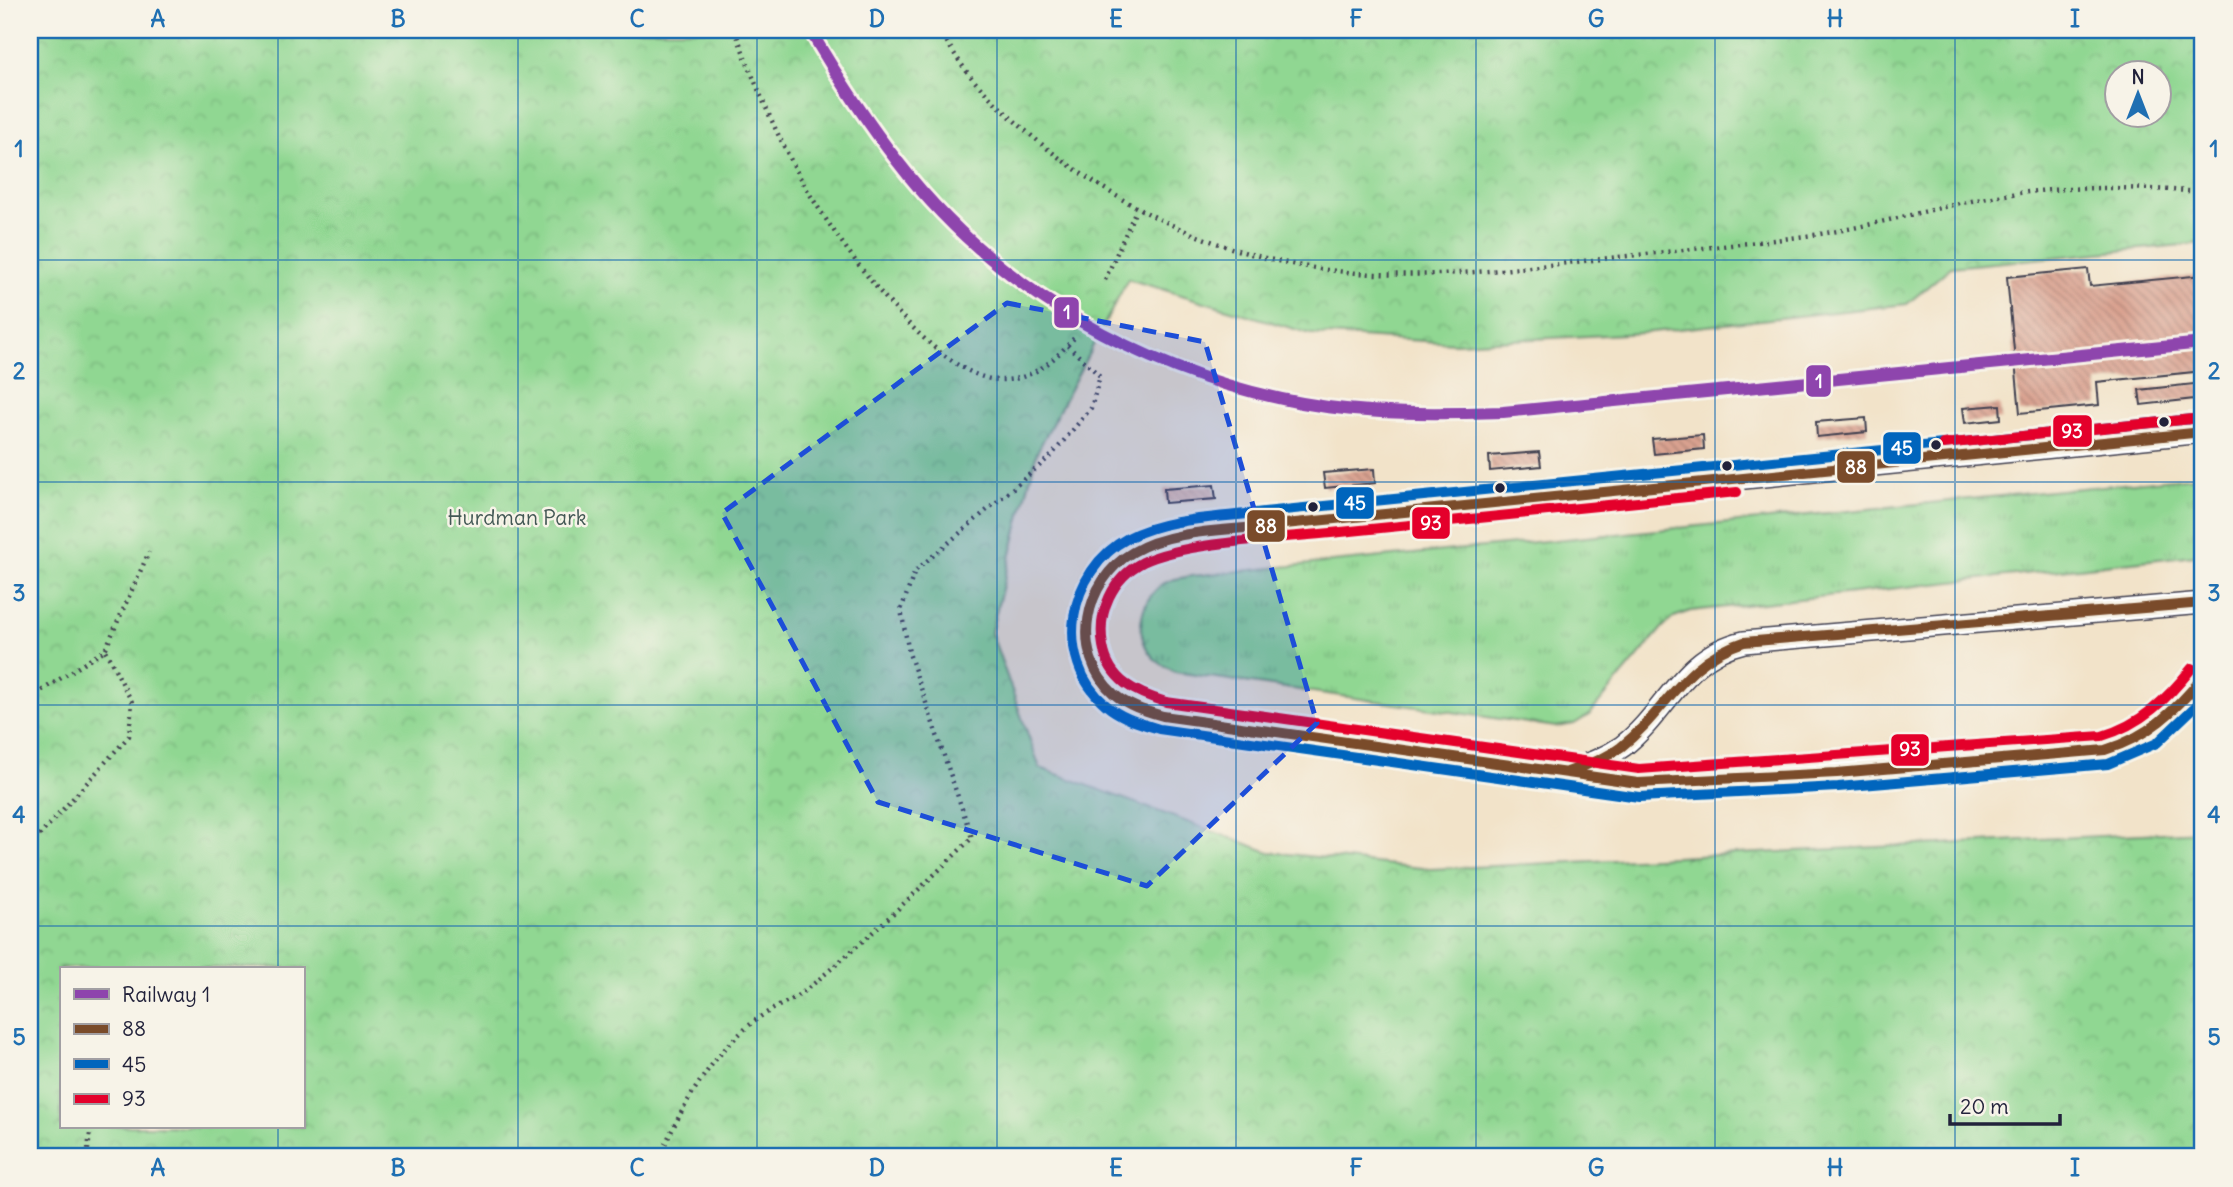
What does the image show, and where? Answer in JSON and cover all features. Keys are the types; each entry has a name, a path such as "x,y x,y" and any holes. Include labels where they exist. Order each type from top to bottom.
{"lane":[{"path":"2203,432 1190,536 1136,549 1112,564 1096,585 1087,615 1088,645 1095,671 1112,693 1134,707 1163,716 1638,783 1674,783 2105,750 2142,738 2162,725 2203,677"},
{"path":"1567,772 1600,760 1625,744 1700,660 1720,647 1744,642 2203,603"}],"path":[{"path":"735,30 772,123 803,182 848,251 928,343 958,367 988,379 1003,380 1037,371 1055,359 1075,337"},
{"path":"939,30 976,83 1037,140 1069,167 1136,210 1246,251 1344,272 1445,274 1823,233 1996,196 2097,188 2203,192"},
{"path":"1105,280 1136,210"},
{"path":"659,1157 683,1106 709,1066 727,1045 754,1021 808,989 918,891 972,838 909,653 901,610 915,571 1051,456 1091,408 1100,376 1067,345"},
{"path":"30,698 105,650 149,552"},
{"path":"30,842 129,736 132,702 105,650"},
{"path":"87,1157 91,1128"}],"highlighted area":[{"path":"1007,303 1205,342 1317,723 1147,886 878,802 722,513"}],"green space":[{"name":"Hurdman Park","path":"30,30 2203,30 2203,243 1951,267 1907,304 1643,333 1456,343 1311,334 1128,279 1037,452 991,632 1040,768 1269,852 1431,869 2203,831 2203,1157 30,1157"},
{"path":"2203,476 2203,554 1691,611 1674,617 1662,628 1589,715 1574,724 1556,727 1175,672 1154,658 1142,636 1142,614 1152,595 1169,581 1191,576"}],"building":[{"path":"2088,269 2090,286 2203,275 2203,371 2097,382 2099,405 2020,413 2007,277"},
{"path":"2203,383 2203,398 2141,405 2139,390"},
{"path":"2000,405 2001,419 1965,423 1963,408"},
{"path":"1866,418 1867,432 1817,437 1816,422"},
{"path":"1703,435 1704,449 1654,454 1652,439"},
{"path":"1539,452 1541,466 1490,471 1489,456"},
{"path":"1374,469 1375,483 1325,488 1323,473"},
{"path":"1214,485 1216,499 1165,503 1164,489"}],"rail line":[{"name":"1","path":"810,30 852,97 898,162 937,208 980,250 1027,287 1078,320 1131,348 1186,371 1244,390 1302,403 1377,412 1503,412 2203,343"}],"transit line":[{"name":"45","path":"2202,418 1177,522 1144,531 1108,552 1092,571 1080,593 1074,616 1073,640 1078,664 1089,686 1106,705 1124,717 1159,729 1639,797 1838,787 2108,764 2157,743 2203,699"},
{"name":"93","path":"1943,444 2202,418"},
{"name":"88","path":"2203,432 1180,535 1148,545 1116,564 1103,580 1094,599 1088,618 1087,639 1091,659 1100,678 1114,694 1131,705 1163,716 1638,783 1837,773 2105,750 2148,730 2182,701 2203,677"},
{"name":"93","path":"1737,492 1234,542 1161,555 1132,569 1109,597 1102,621 1106,658 1118,677 1134,690 1166,702 1639,769 2102,736 2129,725 2153,709 2192,668"},
{"name":"88","path":"1567,772 1595,762 1621,747 1690,674 1723,651 1744,642 2203,603"}]}
